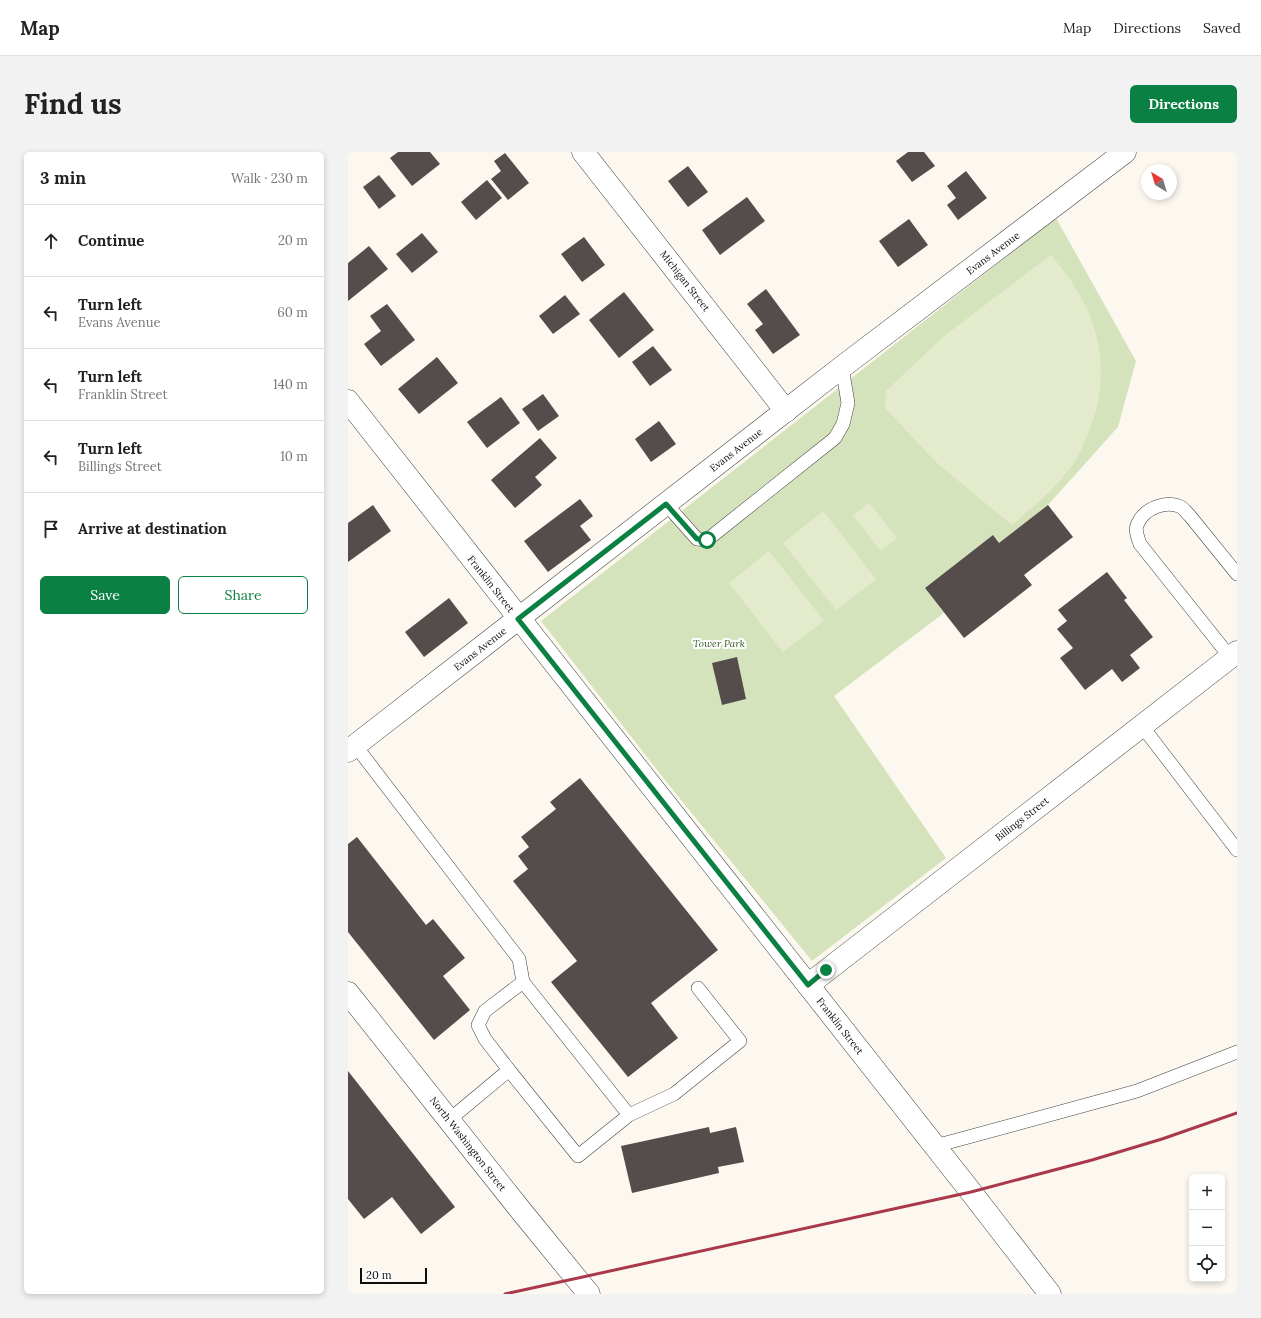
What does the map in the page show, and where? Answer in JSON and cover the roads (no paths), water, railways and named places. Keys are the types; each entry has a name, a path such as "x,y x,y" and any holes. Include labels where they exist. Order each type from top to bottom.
{"street":[{"name":"Michigan Street","path":"583,152 786,411"},
{"name":"Evans Avenue","path":"351,748 842,367 1125,152"},
{"name":"Franklin Street","path":"348,401 1050,1294"},
{"name":"Billings Street","path":"808,985 1234,655"},
{"name":"North Washington Street","path":"348,993 589,1294"}],"lane":[{"path":"666,504 697,539 707,540 834,438 843,424 848,403 842,367"},
{"path":"1234,655 1140,544 1136,535 1137,523 1155,506 1168,504 1181,507 1237,574"},
{"path":"1142,726 1237,850"},
{"path":"351,748 519,959 523,982 628,1115"},
{"path":"523,982 485,1012 478,1025 485,1039 578,1156 628,1115 674,1094 740,1041 698,988"},
{"path":"935,1146 1137,1091 1237,1052"},
{"path":"449,1120 510,1070"}],"railway":[{"path":"505,1294 971,1192 1092,1160 1162,1139 1237,1113"}],"park label":[{"name":"Tower Park","path":"719,643"}]}
